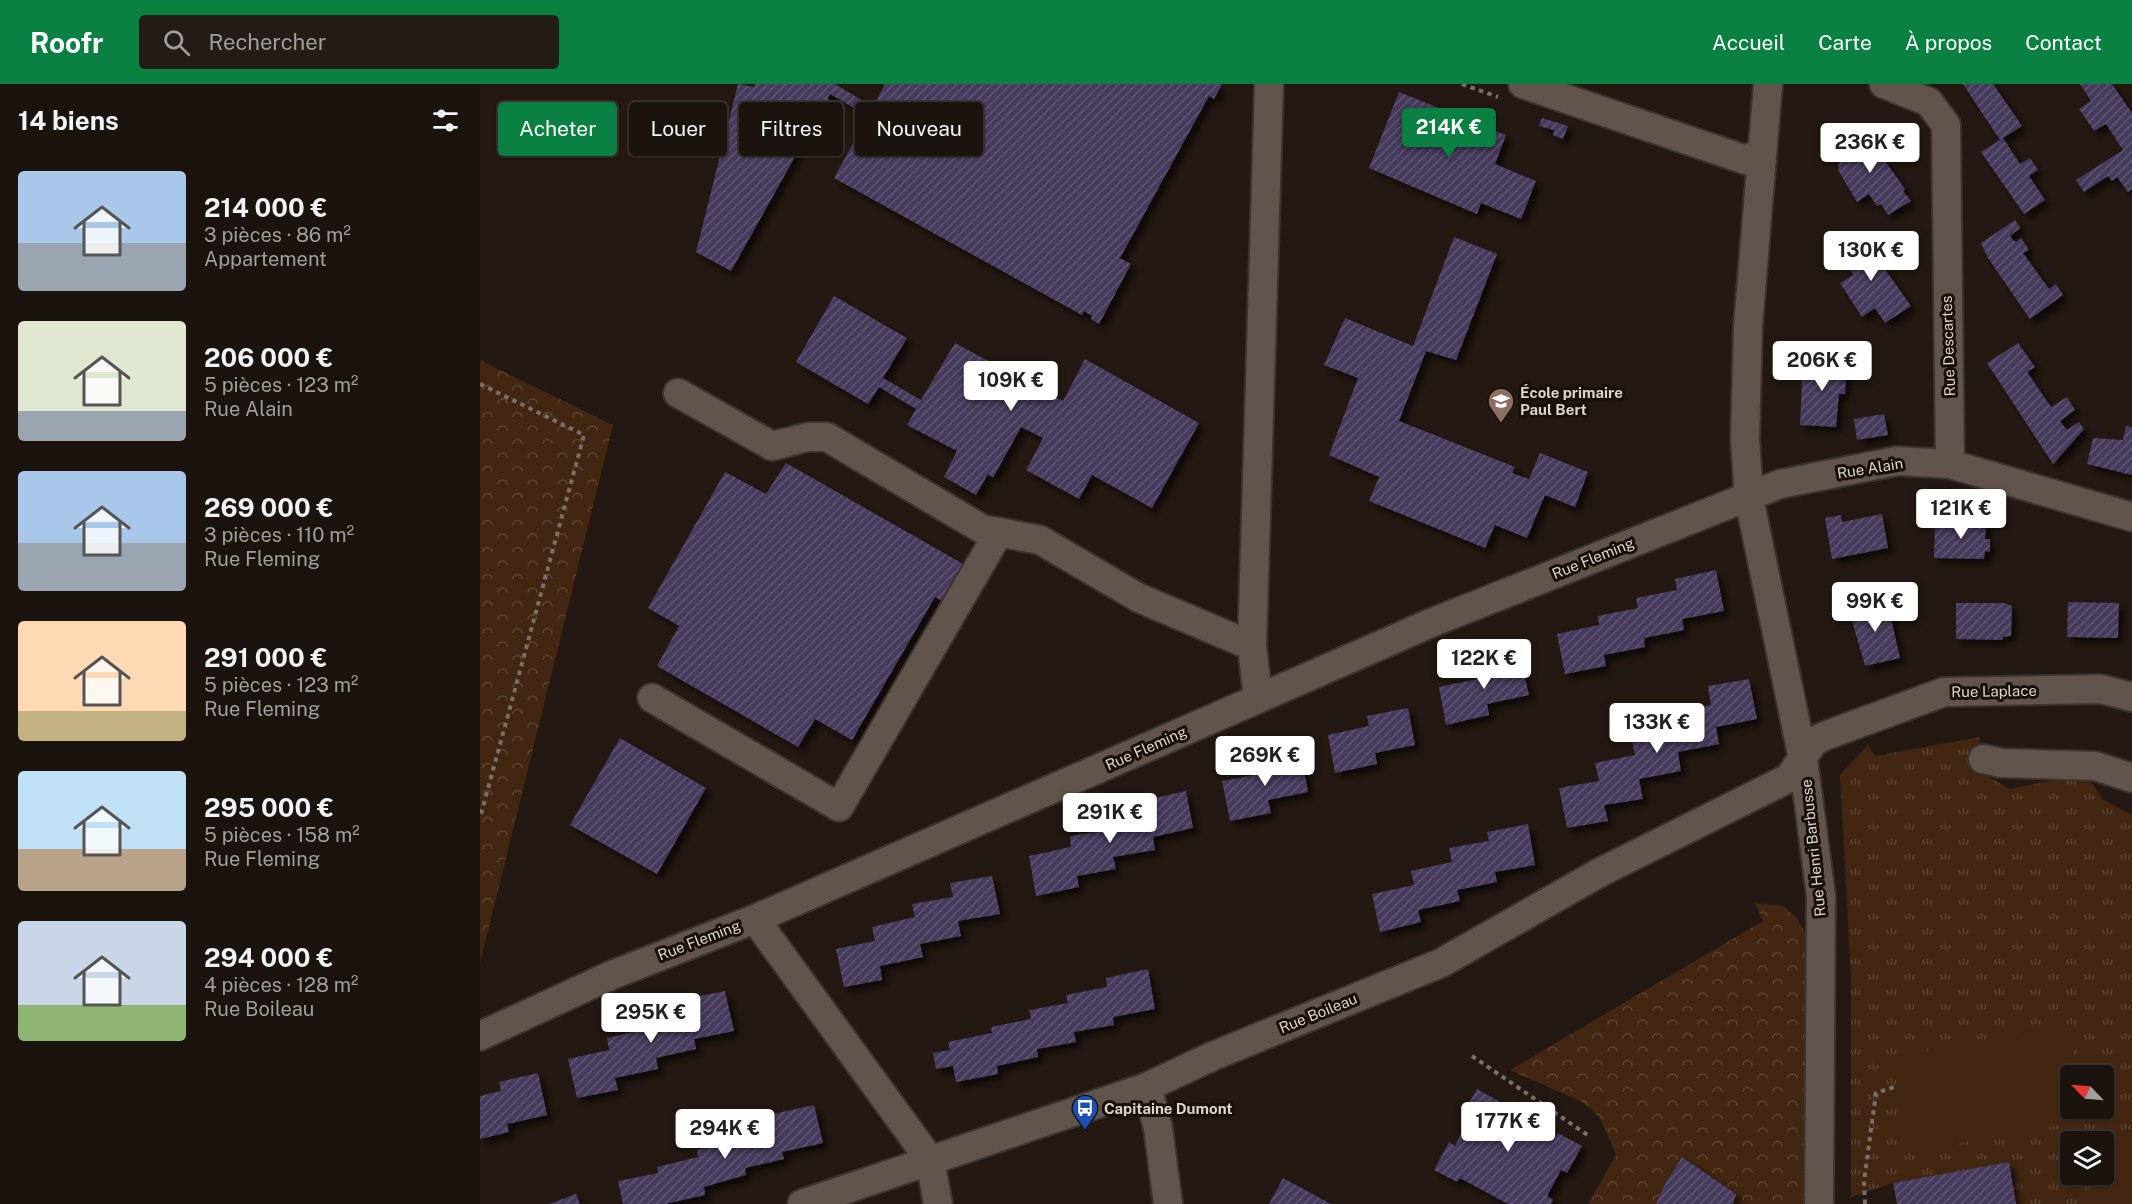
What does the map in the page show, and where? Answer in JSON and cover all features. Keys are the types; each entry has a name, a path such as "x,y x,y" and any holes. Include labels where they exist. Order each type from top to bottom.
{"street":[{"path":"1258,699 1252,646 1269,84"},
{"name":"Rue Henri Barbusse","path":"1768,84 1748,326 1744,406 1749,498 1803,759 1821,896 1819,1204"},
{"name":"Rue Descartes","path":"1884,84 1929,102 1946,125 1950,464"},
{"path":"1515,92 1746,160 1761,152"},
{"path":"678,393 772,446 808,437 827,437 982,529 1040,540 1139,598 1252,646"},
{"name":"Rue Alain","path":"1749,498 1780,484 1897,461 1950,464 2132,517"},
{"name":"Rue Fleming","path":"480,1036 612,975 755,919 1431,623 1717,508 1749,498"},
{"path":"652,698 839,807 999,532"},
{"name":"Rue Laplace","path":"1803,759 1814,741 1944,692 2101,689 2132,698"},
{"name":"Rue Boileau","path":"802,1204 1147,1087 1213,1056 1441,963 1599,873 1789,778 1803,759"},
{"path":"1983,759 2002,763 2095,766 2132,778"},
{"path":"755,919 930,1160 938,1204"},
{"path":"1147,1087 1158,1128 1168,1204"}],"path":[{"path":"1462,84 1515,92"},
{"path":"480,384 584,435 480,818"},
{"path":"1472,1056 1589,1136"},
{"path":"1866,1204 1864,1181 1876,1093 1897,1086"}],"green space":[{"path":"480,360 613,425 480,963"},
{"path":"1980,737 1977,770 2010,789 2075,776 2093,784 2102,799 2132,815 2132,1204 2016,1204 2009,1163 1893,1183 1851,1197 1851,978 1840,775 1868,745 1875,756"},
{"path":"1755,903 1783,906 1797,918 1805,932 1810,979 1806,1204 1732,1204 1736,1194 1683,1157 1664,1186 1656,1204 1588,1204 1616,1155 1600,1118 1584,1103 1510,1070 1763,921"},
{"path":"2068,1024 2075,1065 2060,1065 2060,1119 2085,1120 1909,1153 1892,1057"},
{"path":"2132,1129 2132,1204 2093,1204 2090,1185 2114,1185 2114,1132"}],"building":[{"path":"738,84 754,87 755,84 835,84 865,102 855,102 855,108 830,94 828,97 830,102 739,102 739,156 795,156 731,271 696,252 720,156 727,156 727,128"},
{"path":"885,84 1222,84 1214,99 1209,96 1120,258 1131,264 1099,324 1084,311 1082,315 834,178 855,140 855,156 983,156 983,102 876,102"},
{"path":"1963,84 1993,84 2022,126 2003,138 2020,164 2030,158 2038,170 2029,176 2045,200 2024,214 1981,152 2000,140"},
{"path":"2080,84 2112,84 2132,113 2132,189 2128,192 2117,177 2112,181 2108,176 2084,192 2076,180 2123,150 2106,124 2094,131 2079,109 2091,101"},
{"path":"1399,92 1506,135 1495,164 1536,181 1521,219 1481,203 1477,214 1369,168"},
{"path":"1542,118 1568,126 1563,139 1553,135 1554,130 1539,126"},
{"path":"1862,129 1911,201 1888,215 1881,204 1877,206 1869,194 1857,202 1838,170 1839,163 1846,158 1839,143"},
{"path":"2015,220 2020,228 2010,236 2016,242 2021,238 2029,250 2023,253 2049,289 2056,284 2063,295 2030,319 1988,258 1981,243"},
{"path":"1860,234 1911,306 1885,323 1875,308 1862,317 1840,283 1853,275 1839,248"},
{"path":"1454,237 1497,254 1456,360 1426,351 1399,421 1515,467 1512,473 1529,479 1540,453 1588,472 1575,507 1545,495 1527,538 1495,525 1485,548 1369,501 1379,477 1329,455 1358,378 1324,365 1345,318 1413,346"},
{"path":"834,296 907,338 883,378 921,400 955,343 1063,401 1085,359 1199,423 1152,508 1092,475 1079,499 1026,470 1043,438 1021,427 993,478 988,474 976,495 944,477 957,451 907,425 916,409 879,387 868,404 796,362"},
{"path":"2018,343 2035,367 2027,372 2051,407 2067,397 2075,410 2060,421 2067,430 2079,422 2084,429 2053,464 1987,363"},
{"path":"1803,360 1847,363 1845,394 1839,394 1836,427 1800,425"},
{"path":"1884,414 1888,435 1857,440 1854,419"},
{"path":"2126,426 2132,427 2132,475 2087,464 2093,438 2123,440"},
{"path":"786,463 972,569 950,606 935,597 852,740 815,719 798,747 657,666 679,626 648,608 725,472 766,494"},
{"path":"1882,514 1888,548 1832,559 1825,518 1841,515 1842,522"},
{"path":"1935,521 1986,523 1985,539 1990,539 1990,552 1985,551 1984,559 1934,558"},
{"path":"1716,570 1724,611 1682,619 1684,630 1644,638 1645,647 1604,655 1606,666 1565,674 1557,634 1599,625 1598,616 1638,608 1636,598 1677,590 1675,579"},
{"path":"1887,601 1900,658 1865,666 1849,610"},
{"path":"2068,602 2119,603 2118,638 2067,637"},
{"path":"1956,603 2003,603 2012,606 2011,636 2003,637 2003,640 1956,639"},
{"path":"1520,656 1529,695 1487,704 1489,715 1446,725 1439,687 1482,678 1479,664"},
{"path":"1749,679 1757,719 1716,727 1719,744 1678,752 1681,771 1639,779 1643,799 1604,805 1608,821 1567,828 1559,788 1599,781 1595,763 1635,755 1631,737 1674,728 1671,711 1711,705 1708,686"},
{"path":"1408,708 1415,745 1375,753 1377,764 1335,773 1328,735 1369,726 1367,716"},
{"path":"620,738 706,788 657,874 570,825"},
{"path":"1301,754 1308,792 1268,800 1271,813 1230,821 1222,781 1263,773 1261,762"},
{"path":"1186,791 1193,828 1153,837 1155,850 1113,857 1116,869 1077,876 1079,887 1036,896 1029,856 1071,847 1070,836 1108,830 1106,820 1148,811 1146,800"},
{"path":"1528,824 1535,865 1495,872 1497,882 1457,890 1460,901 1418,910 1421,922 1380,932 1372,894 1414,885 1411,871 1452,862 1449,848 1489,841 1487,832"},
{"path":"992,876 1000,914 958,921 961,936 920,944 923,957 880,966 882,980 844,987 836,949 875,941 872,927 915,917 912,904 953,897 950,883"},
{"path":"1148,969 1155,1009 1113,1017 1114,1025 1074,1032 1076,1042 1037,1049 1038,1057 997,1066 998,1074 956,1082 953,1066 936,1069 933,1053 950,1050 948,1042 992,1033 991,1027 1031,1019 1029,1010 1068,1003 1066,995 1107,987 1106,978"},
{"path":"725,991 734,1031 694,1039 696,1049 656,1058 658,1069 615,1078 618,1090 577,1098 568,1059 609,1050 607,1038 649,1028 647,1017 687,1009 685,999"},
{"path":"538,1073 547,1115 507,1124 509,1132 480,1139 480,1096 501,1091 499,1082"},
{"path":"1477,1089 1500,1102 1498,1105 1508,1111 1512,1101 1550,1122 1545,1132 1556,1137 1558,1133 1582,1146 1567,1173 1561,1170 1547,1196 1553,1200 1551,1204 1508,1204 1460,1178 1457,1182 1434,1170 1449,1142 1455,1146 1469,1118 1462,1115"},
{"path":"814,1105 823,1143 782,1152 784,1159 745,1168 746,1175 704,1187 705,1195 665,1204 623,1204 618,1181 658,1173 657,1167 698,1157 697,1150 739,1139 737,1130 775,1122 773,1114"},
{"path":"1682,1157 1736,1194 1733,1204 1656,1204"},
{"path":"2009,1162 2016,1204 1897,1204 1893,1183"},
{"path":"1283,1178 1331,1204 1269,1204"},
{"path":"576,1194 580,1204 549,1204"}],"place":[{"name":"École primaire Paul Bert","path":"1501,424"},
{"name":"Capitaine Dumont","path":"1085,1131"}]}
